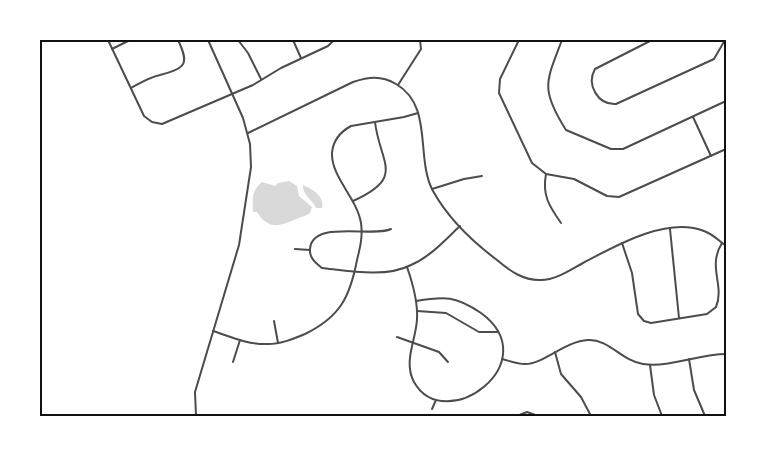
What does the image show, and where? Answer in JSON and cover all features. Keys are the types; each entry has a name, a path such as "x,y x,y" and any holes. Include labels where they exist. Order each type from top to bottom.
{"street":[{"path":"108,40 144,116 152,122 162,124 233,94 328,46 334,40"},
{"path":"112,49 130,40"},
{"path":"130,88 153,77 179,70 185,56 178,40"},
{"path":"196,416 195,392 242,230 252,167 248,133 233,94 208,40"},
{"path":"238,40 248,53 261,80"},
{"path":"293,40 301,58"},
{"path":"398,85 421,49 420,40"},
{"path":"519,40 500,79 500,92 528,156 537,168 546,174 574,179 606,196 619,197 726,149"},
{"path":"562,40 546,88 562,124 570,133 618,150 726,101"},
{"path":"652,40 594,69 591,78 592,85 601,101 608,104 616,104 714,59 725,40"},
{"path":"248,133 364,78 380,77 398,85 410,97 418,113 425,170 432,189 460,226 497,260 524,278 542,280 556,277 622,243 670,229 695,228 706,232 726,246"},
{"path":"213,332 260,344 278,344 316,328 336,312 348,295 362,231 358,212 332,159 333,146 344,130 357,124 418,113"},
{"path":"693,117 712,156"},
{"path":"353,201 376,190 385,176 386,164 375,122"},
{"path":"546,174 544,184 546,200 561,223"},
{"path":"432,189 464,179 482,176"},
{"path":"391,229 384,232 324,233 315,239 310,250 313,259 322,268 384,272 407,267 422,259 460,226"},
{"path":"670,229 679,318"},
{"path":"622,243 632,272 636,310 641,318 651,323 707,314 716,307 718,298 715,260 722,244"},
{"path":"295,249 310,250"},
{"path":"407,267 417,311 409,362 411,376 420,390 436,400 451,402 482,388 497,374 502,359 502,345 498,332 490,320 454,298 439,297 416,301"},
{"path":"417,311 446,313 479,332 498,332"},
{"path":"274,321 278,344"},
{"path":"397,337 439,352 448,362"},
{"path":"233,362 240,340"},
{"path":"502,359 526,364 579,341 592,340 604,344 628,360 650,365 726,354"},
{"path":"555,351 561,374 582,397 591,416"},
{"path":"689,359 694,390 705,416"},
{"path":"650,365 654,395 662,416"},
{"path":"432,409 436,400"},
{"path":"517,416 527,412 538,416"}],"shaded area":[{"path":"289,181 297,186 299,196 312,207 310,213 288,223 272,225 262,219 257,212 253,212 254,193 262,182 275,186 278,183"},
{"path":"303,185 320,197 322,208 316,208 304,192"}]}
